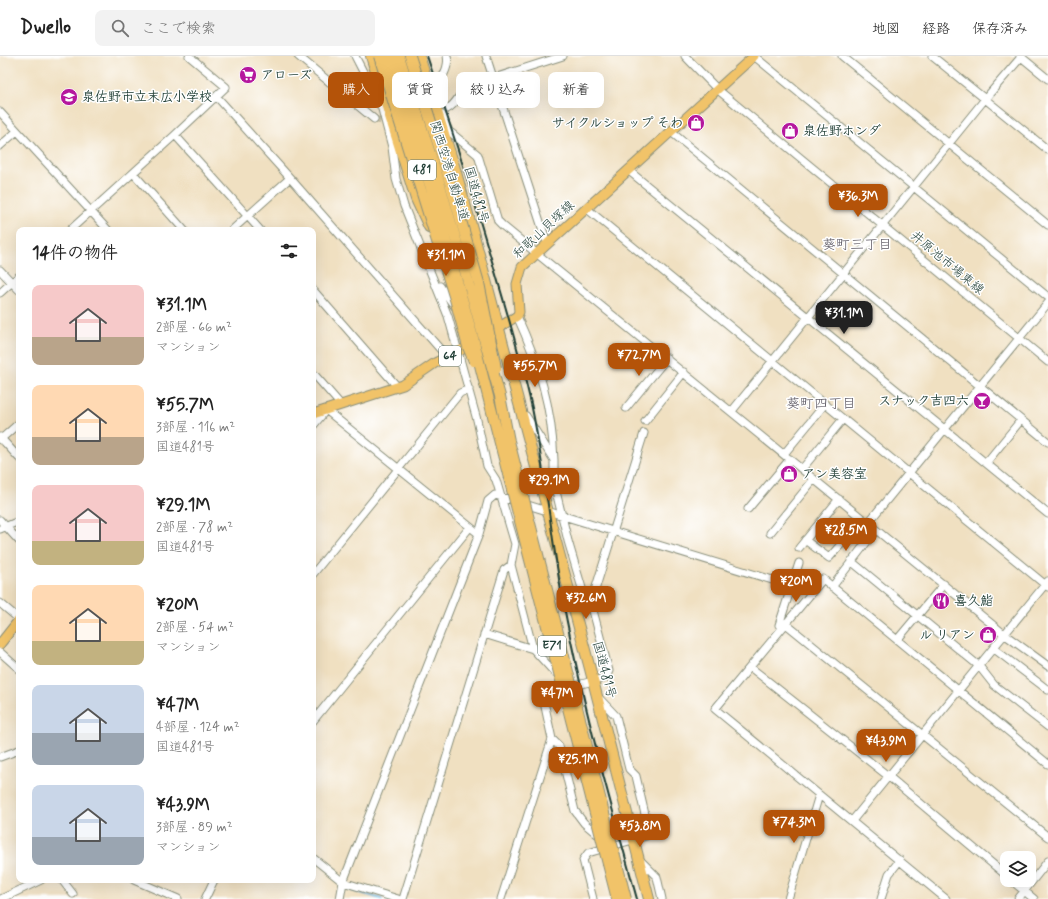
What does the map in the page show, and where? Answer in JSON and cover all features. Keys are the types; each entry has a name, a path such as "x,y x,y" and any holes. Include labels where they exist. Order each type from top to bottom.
{"highway":[{"name":"481","path":"372,56 416,199 455,286"},
{"path":"379,56 455,299 468,346 488,394"},
{"name":"481","path":"387,56 431,199 464,318 506,498 554,672 613,899"},
{"name":"関西空港自動車道","path":"387,56 430,185 488,394 617,899"},
{"name":"関西空港自動車道","path":"400,56 437,175 500,396 509,441 626,899"},
{"name":"481","path":"404,56 446,187 482,266"},
{"path":"410,56 446,169 479,283 495,353 500,396"},
{"name":"国道481号","path":"419,56 456,170 594,681 649,899"}],"main road":[{"name":"和歌山貝塚線","path":"517,316 519,312 517,284 519,272 537,252 754,56"},
{"name":"64","path":"316,413 403,385 447,356 471,345 517,316"},
{"path":"0,644 16,623"}],"street":[{"path":"73,227 133,174 226,87 189,56"},
{"path":"298,56 374,119"},
{"path":"355,56 382,109 392,147 396,179 404,206 441,289 464,318"},
{"path":"447,56 448,60 445,73 436,93 436,100 449,131 478,154 498,221 1004,634 1048,666"},
{"path":"486,56 491,72"},
{"path":"512,72 563,56"},
{"name":"井原池市場東線","path":"686,56 717,89 1048,362"},
{"path":"754,56 1048,297"},
{"path":"842,56 1048,225"},
{"path":"932,56 1048,150"},
{"path":"732,411 1021,56 1048,79"},
{"path":"217,96 447,356"},
{"path":"447,109 452,107 456,100"},
{"path":"503,108 546,244"},
{"path":"0,112 105,227"},
{"path":"0,146 17,131"},
{"path":"670,131 1048,442"},
{"path":"174,135 257,227"},
{"path":"628,170 1048,514"},
{"path":"133,174 181,227"},
{"path":"235,227 290,178"},
{"path":"586,208 909,473 1047,584 1004,634 923,736 888,776 852,821"},
{"path":"419,241 448,316 459,351 487,466 506,498 515,544 511,565 533,649 554,672"},
{"path":"0,270 16,287"},
{"path":"0,293 16,279"},
{"path":"316,293 396,387"},
{"path":"805,540 829,558 909,473 1048,303"},
{"path":"501,899 552,739 544,702 546,693 605,678 609,671 591,603 584,595 554,483 553,427 543,384 517,316"},
{"path":"626,408 667,358"},
{"path":"645,421 684,372"},
{"path":"316,377 341,406"},
{"path":"316,570 460,393 469,389"},
{"path":"517,396 530,424 554,460"},
{"path":"748,509 825,404"},
{"path":"316,422 326,410 479,534"},
{"path":"802,469 843,419"},
{"path":"986,463 1021,420"},
{"path":"16,426 0,439 16,455"},
{"path":"591,603 644,433"},
{"path":"770,533 814,479"},
{"path":"333,899 340,890 479,534 488,501 495,495 792,586"},
{"path":"798,548 838,499"},
{"path":"0,520 3,528 16,539"},
{"path":"3,528 16,522"},
{"path":"316,717 470,527"},
{"path":"832,587 876,530"},
{"path":"851,561 918,614 979,666 994,685 1048,728"},
{"path":"784,622 799,563"},
{"path":"403,899 504,570 511,565"},
{"path":"946,899 715,709 776,637 784,622 823,579 1048,764"},
{"path":"897,640 944,584"},
{"path":"0,603 16,616"},
{"path":"784,622 1048,837"},
{"path":"484,634 533,649"},
{"path":"993,648 1048,690"},
{"path":"0,652 16,666"},
{"path":"750,667 888,776 1000,870"},
{"path":"593,899 584,860 588,853 646,836 647,823 636,776 629,769 616,716 598,697"},
{"path":"552,739 559,746 575,811 584,823 597,834"},
{"path":"0,757 16,751"},
{"path":"788,899 819,795"},
{"path":"316,860 343,882 398,899"},
{"path":"639,860 657,877 662,899"},
{"path":"881,899 889,874 900,860"},
{"path":"1018,899 1048,861"},
{"path":"1,899 34,883"},
{"path":"64,883 73,894"},
{"path":"141,883 178,899"},
{"path":"205,899 213,883"},
{"path":"1019,887 1034,899"},
{"path":"340,890 340,899"}],"waterway":[{"path":"345,888 382,899"}],"tunnel":[{"path":"374,119 391,124"}],"railway":[{"path":"427,56 474,200 506,308 532,408 560,585 576,664 605,782 637,899"}],"place":[{"name":"アローズ","path":"248,75"},
{"name":"泉佐野市立末広小学校","path":"69,97"},
{"name":"サイクルショップ そわ","path":"696,123"},
{"name":"泉佐野ホンダ","path":"790,131"},
{"name":"スナック吉四六","path":"982,401"},
{"name":"アン美容室","path":"789,474"},
{"name":"喜久鮨","path":"941,601"},
{"name":"ル リアン","path":"988,635"}],"district":[{"name":"葵町三丁目","path":"857,245"},
{"name":"葵町四丁目","path":"821,404"}]}
